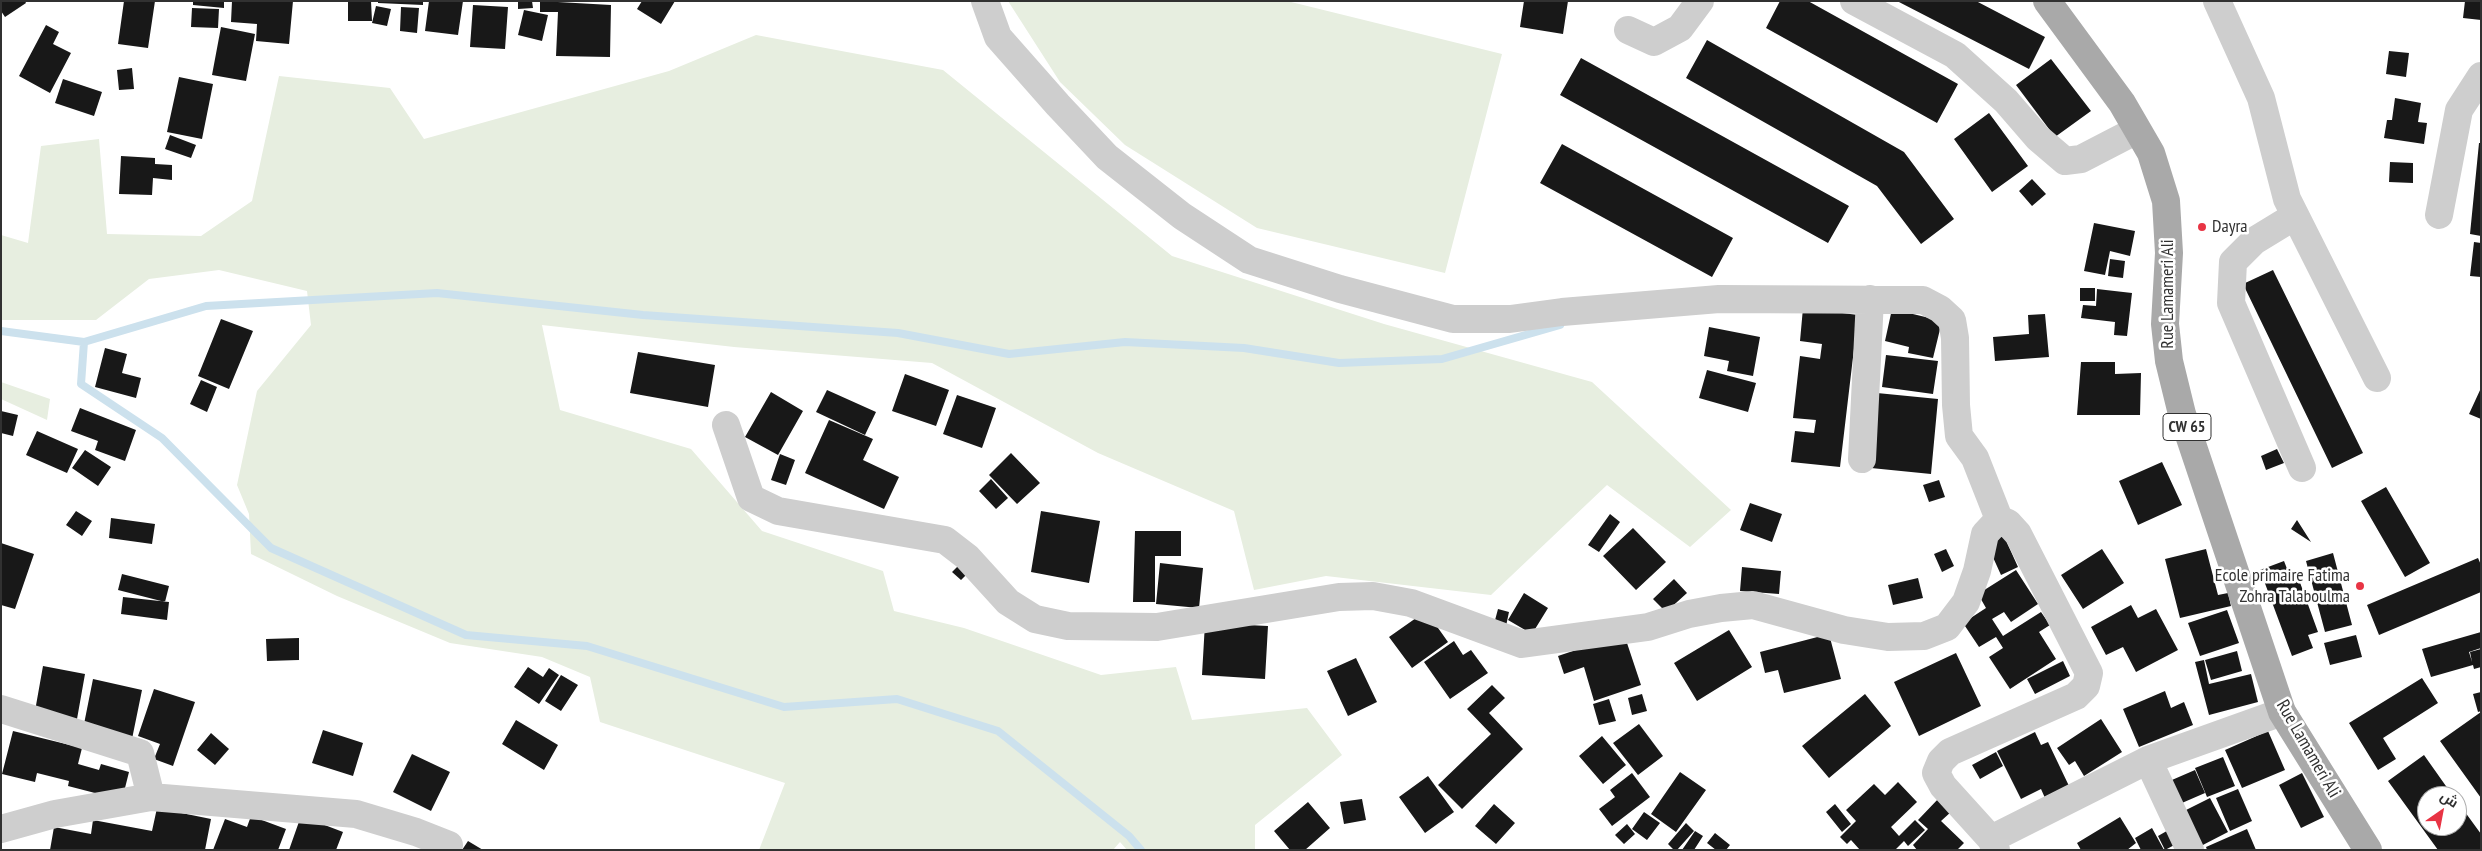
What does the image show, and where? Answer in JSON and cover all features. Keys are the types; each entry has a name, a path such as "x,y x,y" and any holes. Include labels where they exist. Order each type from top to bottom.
{"main road":[{"name":"Rue Lamameri Ali","path":"2047,1 2122,103 2151,153 2166,201 2169,253 2165,324 2169,360 2182,414 2282,712 2320,770 2357,843"}],"street":[{"path":"985,1 998,37 1107,157 1182,216 1249,260 1340,289 1453,319 1510,319 1562,312 1718,299 1923,300 1940,309 1952,320 1955,338 1956,405 1959,436 1976,458 1999,519 2008,523 2018,534 2089,673 2086,686 2076,696 1950,752 1941,761 1936,773 1943,786 1994,844 2148,760 2282,712"},
{"path":"1628,30 1654,42 1680,28 1700,1"},
{"path":"1854,1 1955,55 2006,101 2038,138 2065,161 2081,159 2138,130"},
{"path":"2217,1 2261,98 2287,199 2377,378"},
{"path":"2439,215 2459,110 2481,76"},
{"path":"2295,216 2254,241 2233,262 2231,303 2302,468"},
{"path":"1862,459 1870,299"},
{"path":"726,425 751,498 778,511 945,540 966,557 1008,602 1035,619 1068,626 1157,627 1339,597 1373,596 1411,603 1522,644 1648,627 1689,614 1753,605 1844,630 1888,637 1924,636 1947,627 1966,602 1977,571 1985,534 1999,519"},
{"path":"1,709 140,753 151,798"},
{"path":"2148,760 2190,850"},
{"path":"1,829 55,814 151,798 356,814 416,832 449,845"}],"shaded area":[{"path":"1008,1 1287,1 1502,54 1445,273 1257,228 1125,145 1060,82"},
{"path":"756,35 943,70 1172,256 1384,324 1592,382 1731,510 1690,547 1607,485 1491,595 1326,576 1254,590 1234,511 1098,453 932,363 734,347 542,325 560,410 691,449 762,531 883,571 894,611 964,628 1101,675 1176,667 1192,720 1307,708 1342,755 1255,825 1255,850 1127,850 1120,842 1113,850 759,850 785,783 600,722 590,677 542,657 450,643 337,596 251,554 249,514 237,485 257,391 311,325 307,291 219,270 149,279 96,320 1,320 1,235 28,243 41,146 99,139 107,234 201,236 252,201 279,76 390,88 424,139 669,71"},
{"path":"1,382 50,399 47,420 1,399"}],"building":[{"path":"1,1 25,1 26,3 5,17 1,11"},
{"path":"124,1 155,1 148,48 118,44"},
{"path":"193,1 224,1 224,8 193,5"},
{"path":"232,1 293,1 289,44 256,41 257,24 231,22"},
{"path":"348,1 371,1 372,21 348,21"},
{"path":"378,1 423,1 423,5 378,3"},
{"path":"429,1 463,1 458,35 425,31"},
{"path":"518,1 532,1 533,8 518,9"},
{"path":"540,1 611,5 610,57 556,56 558,12 540,12"},
{"path":"642,1 675,1 661,24 637,9"},
{"path":"1524,1 1568,1 1563,34 1520,27"},
{"path":"1780,1 1808,1 1958,84 1937,123 1766,28"},
{"path":"1897,1 1976,1 2045,37 2029,69"},
{"path":"2465,1 2481,1 2481,20 2463,18"},
{"path":"473,5 508,7 505,49 470,47"},
{"path":"376,6 391,9 387,26 372,23"},
{"path":"401,7 419,8 417,33 400,31"},
{"path":"192,8 219,9 218,28 191,27"},
{"path":"524,10 548,15 542,41 518,35"},
{"path":"46,25 59,32 53,44 71,53 50,93 19,76"},
{"path":"221,27 255,34 246,81 212,75"},
{"path":"1707,40 1904,152 1954,219 1921,244 1877,186 1686,78"},
{"path":"2389,51 2409,53 2406,77 2386,74"},
{"path":"1581,58 1849,206 1828,243 1560,95"},
{"path":"2051,59 2091,111 2055,137 2016,85"},
{"path":"132,68 134,89 119,90 117,70"},
{"path":"179,77 213,84 202,139 167,132"},
{"path":"63,79 102,92 94,116 55,103"},
{"path":"2395,98 2421,103 2418,122 2427,123 2424,144 2384,138 2387,120 2392,120"},
{"path":"1989,113 2028,166 1992,192 1954,139"},
{"path":"170,135 196,145 191,158 165,149"},
{"path":"2479,143 2481,143 2481,236 2470,234"},
{"path":"1562,144 1733,238 1712,277 1540,183"},
{"path":"121,156 155,158 155,164 172,165 172,180 153,178 152,195 119,194"},
{"path":"2390,162 2413,163 2413,183 2389,182"},
{"path":"2032,179 2046,194 2032,206 2019,191"},
{"path":"2094,223 2135,231 2130,256 2110,251 2105,275 2084,271"},
{"path":"2474,242 2481,243 2481,277 2470,276"},
{"path":"2110,259 2125,261 2123,278 2108,276"},
{"path":"2273,270 2363,453 2332,468 2243,284"},
{"path":"2080,288 2095,288 2095,301 2080,301"},
{"path":"2097,289 2132,293 2127,336 2114,335 2115,322 2081,318 2083,305 2096,306"},
{"path":"1803,308 1858,315 1840,467 1791,462 1795,431 1814,433 1816,420 1793,418 1800,356 1820,359 1822,344 1800,341"},
{"path":"1892,309 1942,321 1933,358 1908,353 1909,347 1885,341"},
{"path":"2045,314 2049,357 1995,361 1993,337 2029,334 2028,315"},
{"path":"221,319 253,331 229,389 198,376"},
{"path":"1709,327 1760,337 1753,376 1727,371 1729,361 1704,356"},
{"path":"105,348 127,354 122,373 141,378 136,398 95,387"},
{"path":"638,352 715,365 708,407 630,393"},
{"path":"1886,355 1938,361 1933,394 1882,387"},
{"path":"2081,362 2115,362 2115,374 2141,373 2140,415 2077,415"},
{"path":"1707,370 1756,383 1748,412 1699,398"},
{"path":"905,374 949,390 936,426 892,411"},
{"path":"201,380 217,387 207,412 190,404"},
{"path":"2481,388 2481,419 2469,414"},
{"path":"827,390 876,412 865,435 816,412"},
{"path":"771,392 803,411 778,455 745,437"},
{"path":"1877,393 1938,399 1931,474 1871,468"},
{"path":"957,395 996,408 982,448 943,434"},
{"path":"80,408 136,430 125,461 95,450 98,441 71,431"},
{"path":"1,411 18,415 13,436 1,433"},
{"path":"829,420 873,439 863,460 899,477 884,509 805,473"},
{"path":"37,431 78,449 67,473 26,455"},
{"path":"2277,449 2284,463 2266,470 2261,456"},
{"path":"85,450 111,467 98,486 72,468"},
{"path":"1011,453 1040,483 1017,504 989,475"},
{"path":"780,454 795,460 786,485 771,480"},
{"path":"2162,462 2182,505 2138,525 2119,481"},
{"path":"991,479 1008,498 996,509 979,491"},
{"path":"1939,480 1945,497 1929,502 1923,485"},
{"path":"2386,487 2430,563 2405,577 2361,501"},
{"path":"1750,503 1782,514 1772,542 1740,530"},
{"path":"76,511 92,521 82,536 66,525"},
{"path":"1041,511 1100,521 1089,583 1031,572"},
{"path":"1610,514 1620,522 1599,552 1588,545"},
{"path":"111,518 155,524 152,544 109,538"},
{"path":"2297,520 2311,542 2291,529"},
{"path":"1999,525 2018,567 2001,575 1982,533"},
{"path":"1633,528 1666,562 1636,590 1603,556"},
{"path":"1135,531 1181,531 1181,556 1155,556 1155,602 1133,602"},
{"path":"1,543 34,554 15,609 1,605"},
{"path":"1946,549 1954,566 1942,572 1934,554"},
{"path":"2102,549 2124,583 2083,609 2061,575"},
{"path":"2206,549 2218,595 2228,593 2231,606 2180,618 2165,559"},
{"path":"2333,553 2352,625 2325,632 2306,561"},
{"path":"2478,558 2481,565 2481,592 2379,635 2367,605"},
{"path":"2284,561 2291,579 2298,577 2318,632 2308,635 2313,648 2292,656 2260,570"},
{"path":"961,563 970,571 961,580 952,572"},
{"path":"1160,563 1203,568 1199,608 1156,604"},
{"path":"1742,567 1781,571 1779,594 1740,591"},
{"path":"2016,570 2038,604 2011,622 2004,612 1992,619 2003,636 2041,612 2050,625 2039,632 2056,659 2010,689 1989,657 2003,648 1996,637 1979,647 1963,623 1986,608 1978,594"},
{"path":"122,574 169,586 165,602 118,590"},
{"path":"1918,578 1923,598 1893,605 1888,585"},
{"path":"1674,579 1687,593 1666,612 1653,599"},
{"path":"1524,593 1548,608 1532,634 1508,620"},
{"path":"123,597 169,602 167,620 121,614"},
{"path":"2131,605 2138,618 2156,609 2178,650 2136,672 2123,647 2106,655 2091,627"},
{"path":"1498,609 1509,612 1506,626 1494,624"},
{"path":"2227,610 2239,643 2200,656 2188,623"},
{"path":"1426,611 1448,642 1412,668 1389,637"},
{"path":"1205,623 1268,626 1265,679 1202,675"},
{"path":"1729,630 1752,667 1697,701 1674,663"},
{"path":"2481,632 2481,648 2469,652 2472,662 2470,652 2481,649 2481,667 2474,669 2473,665 2431,677 2422,649"},
{"path":"1624,634 1641,685 1594,701 1584,667 1564,674 1558,656"},
{"path":"1829,634 1841,679 1784,693 1778,670 1765,673 1760,652"},
{"path":"2356,635 2362,657 2330,665 2324,643"},
{"path":"299,638 299,660 267,661 266,639"},
{"path":"1454,641 1463,655 1471,650 1488,673 1450,699 1424,662"},
{"path":"2237,651 2242,671 2211,680 2205,660"},
{"path":"1956,653 1981,706 1919,736 1894,682"},
{"path":"1356,658 1377,702 1348,716 1327,671"},
{"path":"2204,660 2209,684 2251,674 2258,702 2209,715 2195,662"},
{"path":"2063,661 2070,676 2035,694 2027,679"},
{"path":"43,666 85,674 77,719 35,711"},
{"path":"528,667 543,677 549,668 559,675 539,704 514,687"},
{"path":"561,675 578,685 561,711 545,701"},
{"path":"2422,678 2438,703 2383,738 2396,759 2378,770 2349,723"},
{"path":"93,679 142,690 132,739 83,729"},
{"path":"1492,685 1505,698 1489,713 1523,749 1462,809 1438,785 1491,734 1467,709"},
{"path":"154,689 195,702 173,766 154,759 160,744 138,736"},
{"path":"2165,691 2171,708 2184,702 2193,725 2139,747 2123,709"},
{"path":"2481,692 2481,711 2478,712 2473,694"},
{"path":"1642,694 1647,711 1632,715 1628,698"},
{"path":"1865,694 1891,726 1829,778 1802,746"},
{"path":"1609,699 1616,721 1599,725 1593,704"},
{"path":"2481,712 2481,798 2440,741"},
{"path":"2101,719 2122,752 2084,776 2075,761 2069,765 2057,748"},
{"path":"516,720 558,745 544,770 502,744"},
{"path":"1639,724 1663,756 1638,775 1613,743"},
{"path":"323,730 363,743 353,776 312,763"},
{"path":"13,731 82,748 78,764 99,770 101,764 129,772 122,800 68,786 69,781 37,773 35,782 2,774"},
{"path":"2268,731 2285,770 2242,788 2225,750"},
{"path":"2035,732 2041,745 2048,742 2069,786 2045,798 2041,789 2021,799 1997,751"},
{"path":"211,733 229,749 215,765 197,750"},
{"path":"1602,736 1626,765 1603,784 1579,756"},
{"path":"1996,752 2003,766 1980,779 1972,765"},
{"path":"412,754 450,772 431,811 393,792"},
{"path":"2424,755 2446,786 2417,786 2417,821 2388,781"},
{"path":"2223,757 2235,786 2207,797 2195,768"},
{"path":"2195,770 2205,793 2175,806 2165,783"},
{"path":"1680,772 1706,790 1676,832 1651,814"},
{"path":"1632,773 1650,797 1612,826 1599,809 1615,797 1610,790"},
{"path":"2302,773 2324,817 2301,828 2279,785"},
{"path":"1428,776 1454,812 1425,833 1399,797"},
{"path":"1898,782 1917,802 1891,827 1899,836 1915,820 1925,830 1908,846 1904,841 1895,850 1860,850 1851,840 1847,844 1840,837 1856,821 1846,810 1874,784 1885,795"},
{"path":"2238,789 2252,821 2230,831 2216,798"},
{"path":"1939,798 1952,811 1941,821 1964,843 1957,850 1917,850 1913,845 1928,829 1918,820"},
{"path":"2210,798 2228,832 2197,848 2180,813"},
{"path":"1362,799 1366,820 1344,824 1340,802"},
{"path":"1308,802 1330,828 1305,850 1290,850 1274,831"},
{"path":"1494,804 1515,823 1496,844 1475,826"},
{"path":"1835,804 1851,824 1842,832 1826,812"},
{"path":"157,808 211,819 205,850 50,850 54,827 91,834 93,820 152,831"},
{"path":"1644,812 1660,823 1647,840 1632,829"},
{"path":"2467,815 2481,834 2481,850 2438,850 2428,836 2467,836"},
{"path":"251,816 286,829 278,850 213,850 225,819 247,827"},
{"path":"301,816 343,832 336,850 289,850"},
{"path":"2120,817 2136,843 2127,850 2081,850 2077,843"},
{"path":"1686,823 1694,831 1677,850 1674,850 1668,844"},
{"path":"1627,824 1635,834 1624,844 1615,835"},
{"path":"2152,828 2164,850 2141,850 2135,838"},
{"path":"2172,828 2180,842 2165,850 2158,836"},
{"path":"2247,829 2256,850 2207,850 2206,847"},
{"path":"1695,831 1703,836 1694,850 1682,850"},
{"path":"1715,833 1730,845 1726,850 1716,850 1707,843"},
{"path":"468,841 483,850 462,850"}],"waterway":[{"path":"1,331 84,342 206,306 437,293 643,315 898,333 1009,354 1125,342 1244,348 1339,363 1442,359 1560,325"},
{"path":"84,342 81,384 162,438 271,548 466,635 587,646 784,707 897,699 998,731 1129,836 1141,850"}],"place":[{"name":"Dayra","path":"2202,227"},
{"name":"Ecole primaire Fatima Zohra Talaboulma","path":"2360,586"}]}
